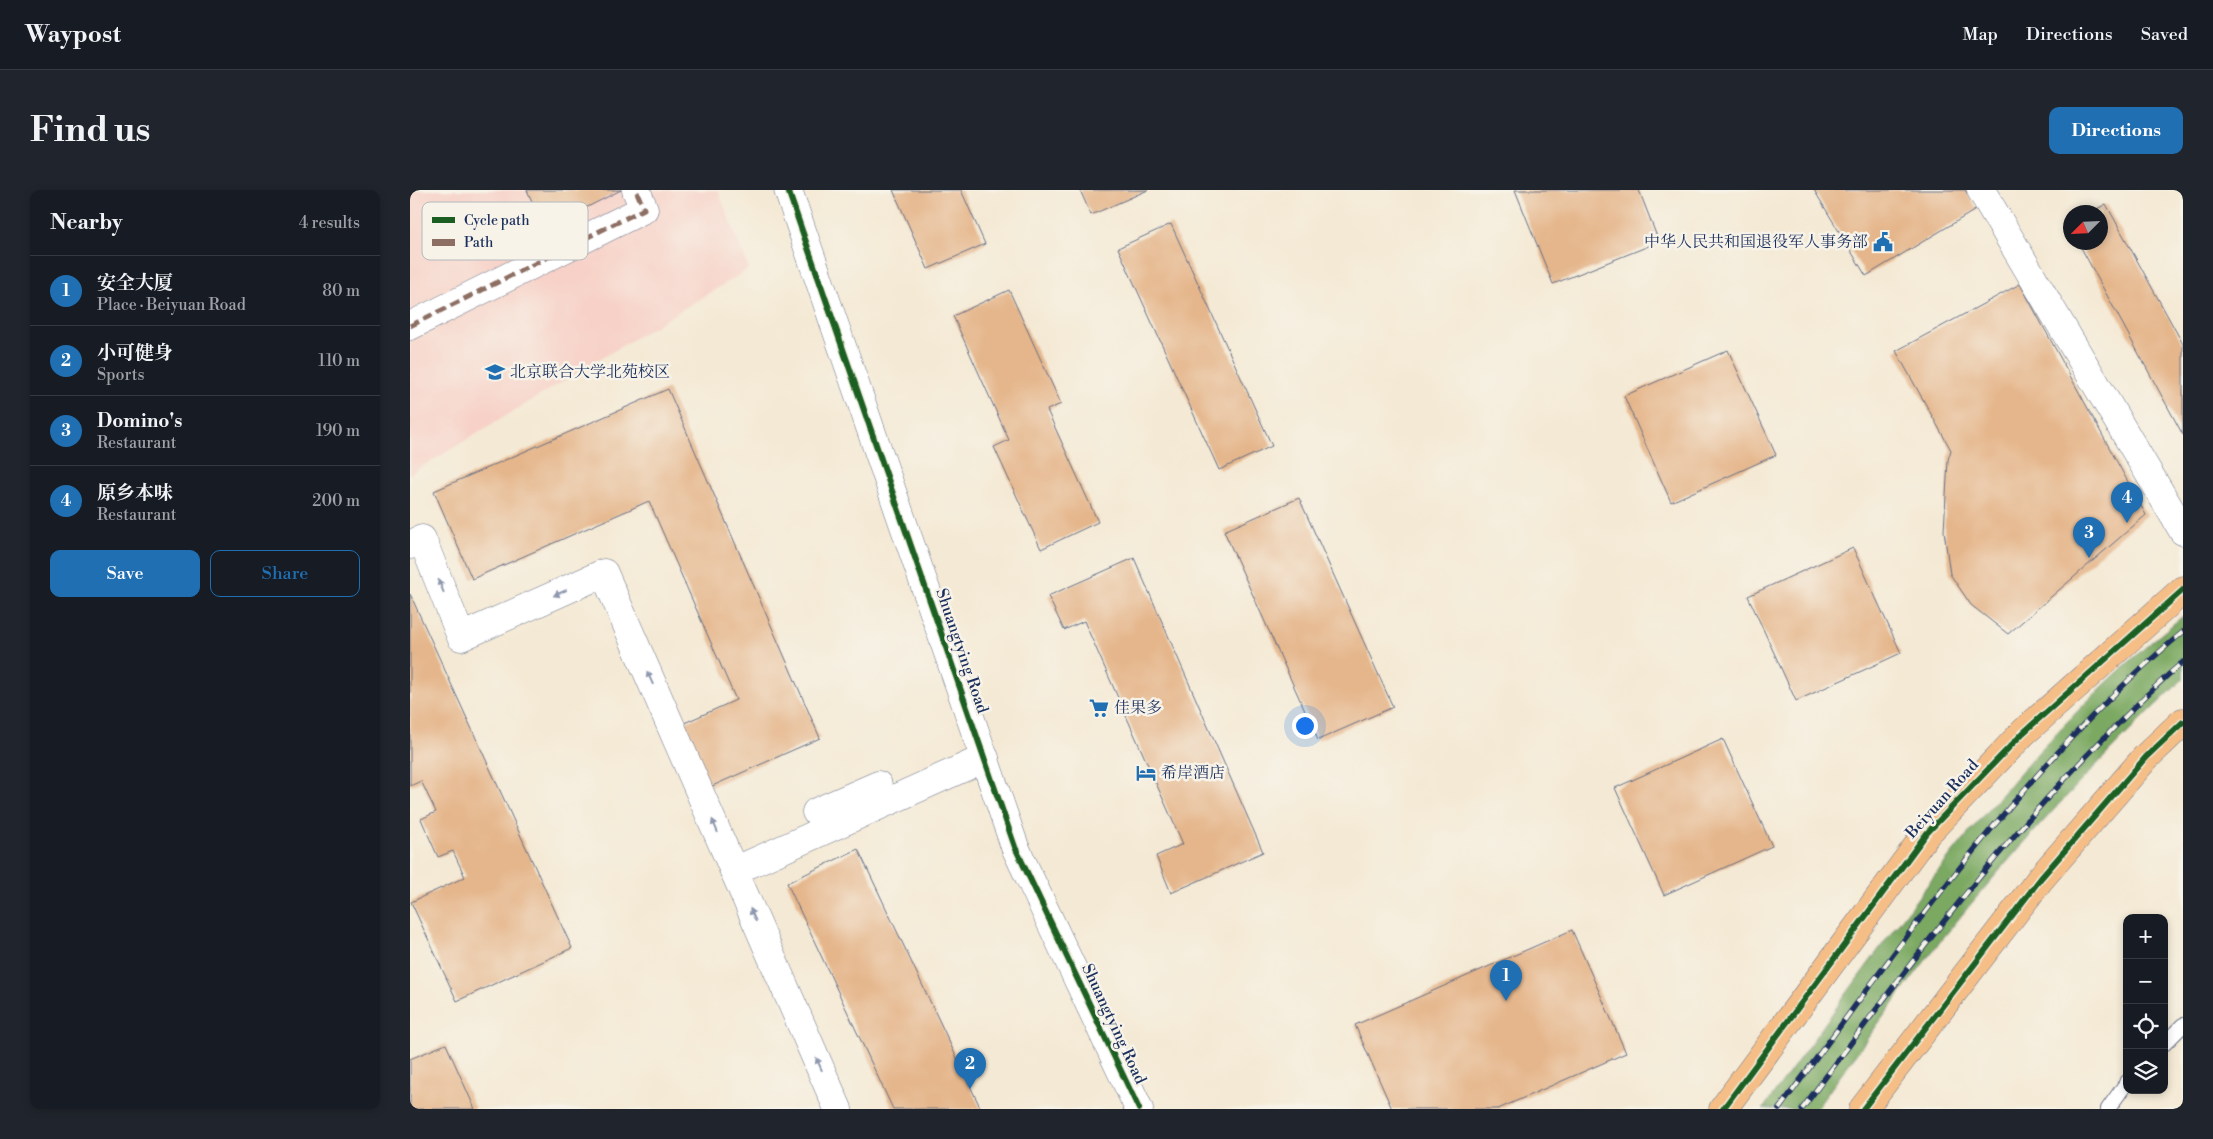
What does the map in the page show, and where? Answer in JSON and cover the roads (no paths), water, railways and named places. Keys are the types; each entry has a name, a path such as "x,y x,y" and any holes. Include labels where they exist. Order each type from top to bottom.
{"main road":[{"name":"Beiyuan Road","path":"1723,1109 1927,833 2023,733 2183,590"},
{"path":"1863,1109 2041,878 2146,757 2183,722"}],"street":[{"path":"588,237 644,209 636,190"},
{"name":"Shuangtying Road","path":"788,190 1015,847 1139,1109"},
{"path":"1981,190 2183,531"},
{"path":"410,326 542,260"},
{"path":"410,545 422,539 461,637 604,573 838,1109"},
{"path":"734,871 985,758"},
{"path":"816,812 878,785"}],"lane":[{"path":"2168,1040 2183,1025"},
{"path":"2108,1109 2123,1088"}],"railway":[{"path":"1779,1109 1919,920 2019,797 2071,738 2126,683 2183,632"},
{"path":"1802,1109 1945,920 2021,828 2101,741 2151,690 2183,662"}],"place":[{"name":"中华人民共和国退役军人事务部","path":"1883,242"},
{"name":"北京联合大学北苑校区","path":"495,372"},
{"name":"原乡本味","path":"2127,523"},
{"name":"Domino's","path":"2089,558"},
{"name":"佳果多","path":"1099,708"},
{"name":"希岸酒店","path":"1146,773"},
{"name":"安全大厦","path":"1506,1001"},
{"name":"小可健身","path":"970,1089"}]}
